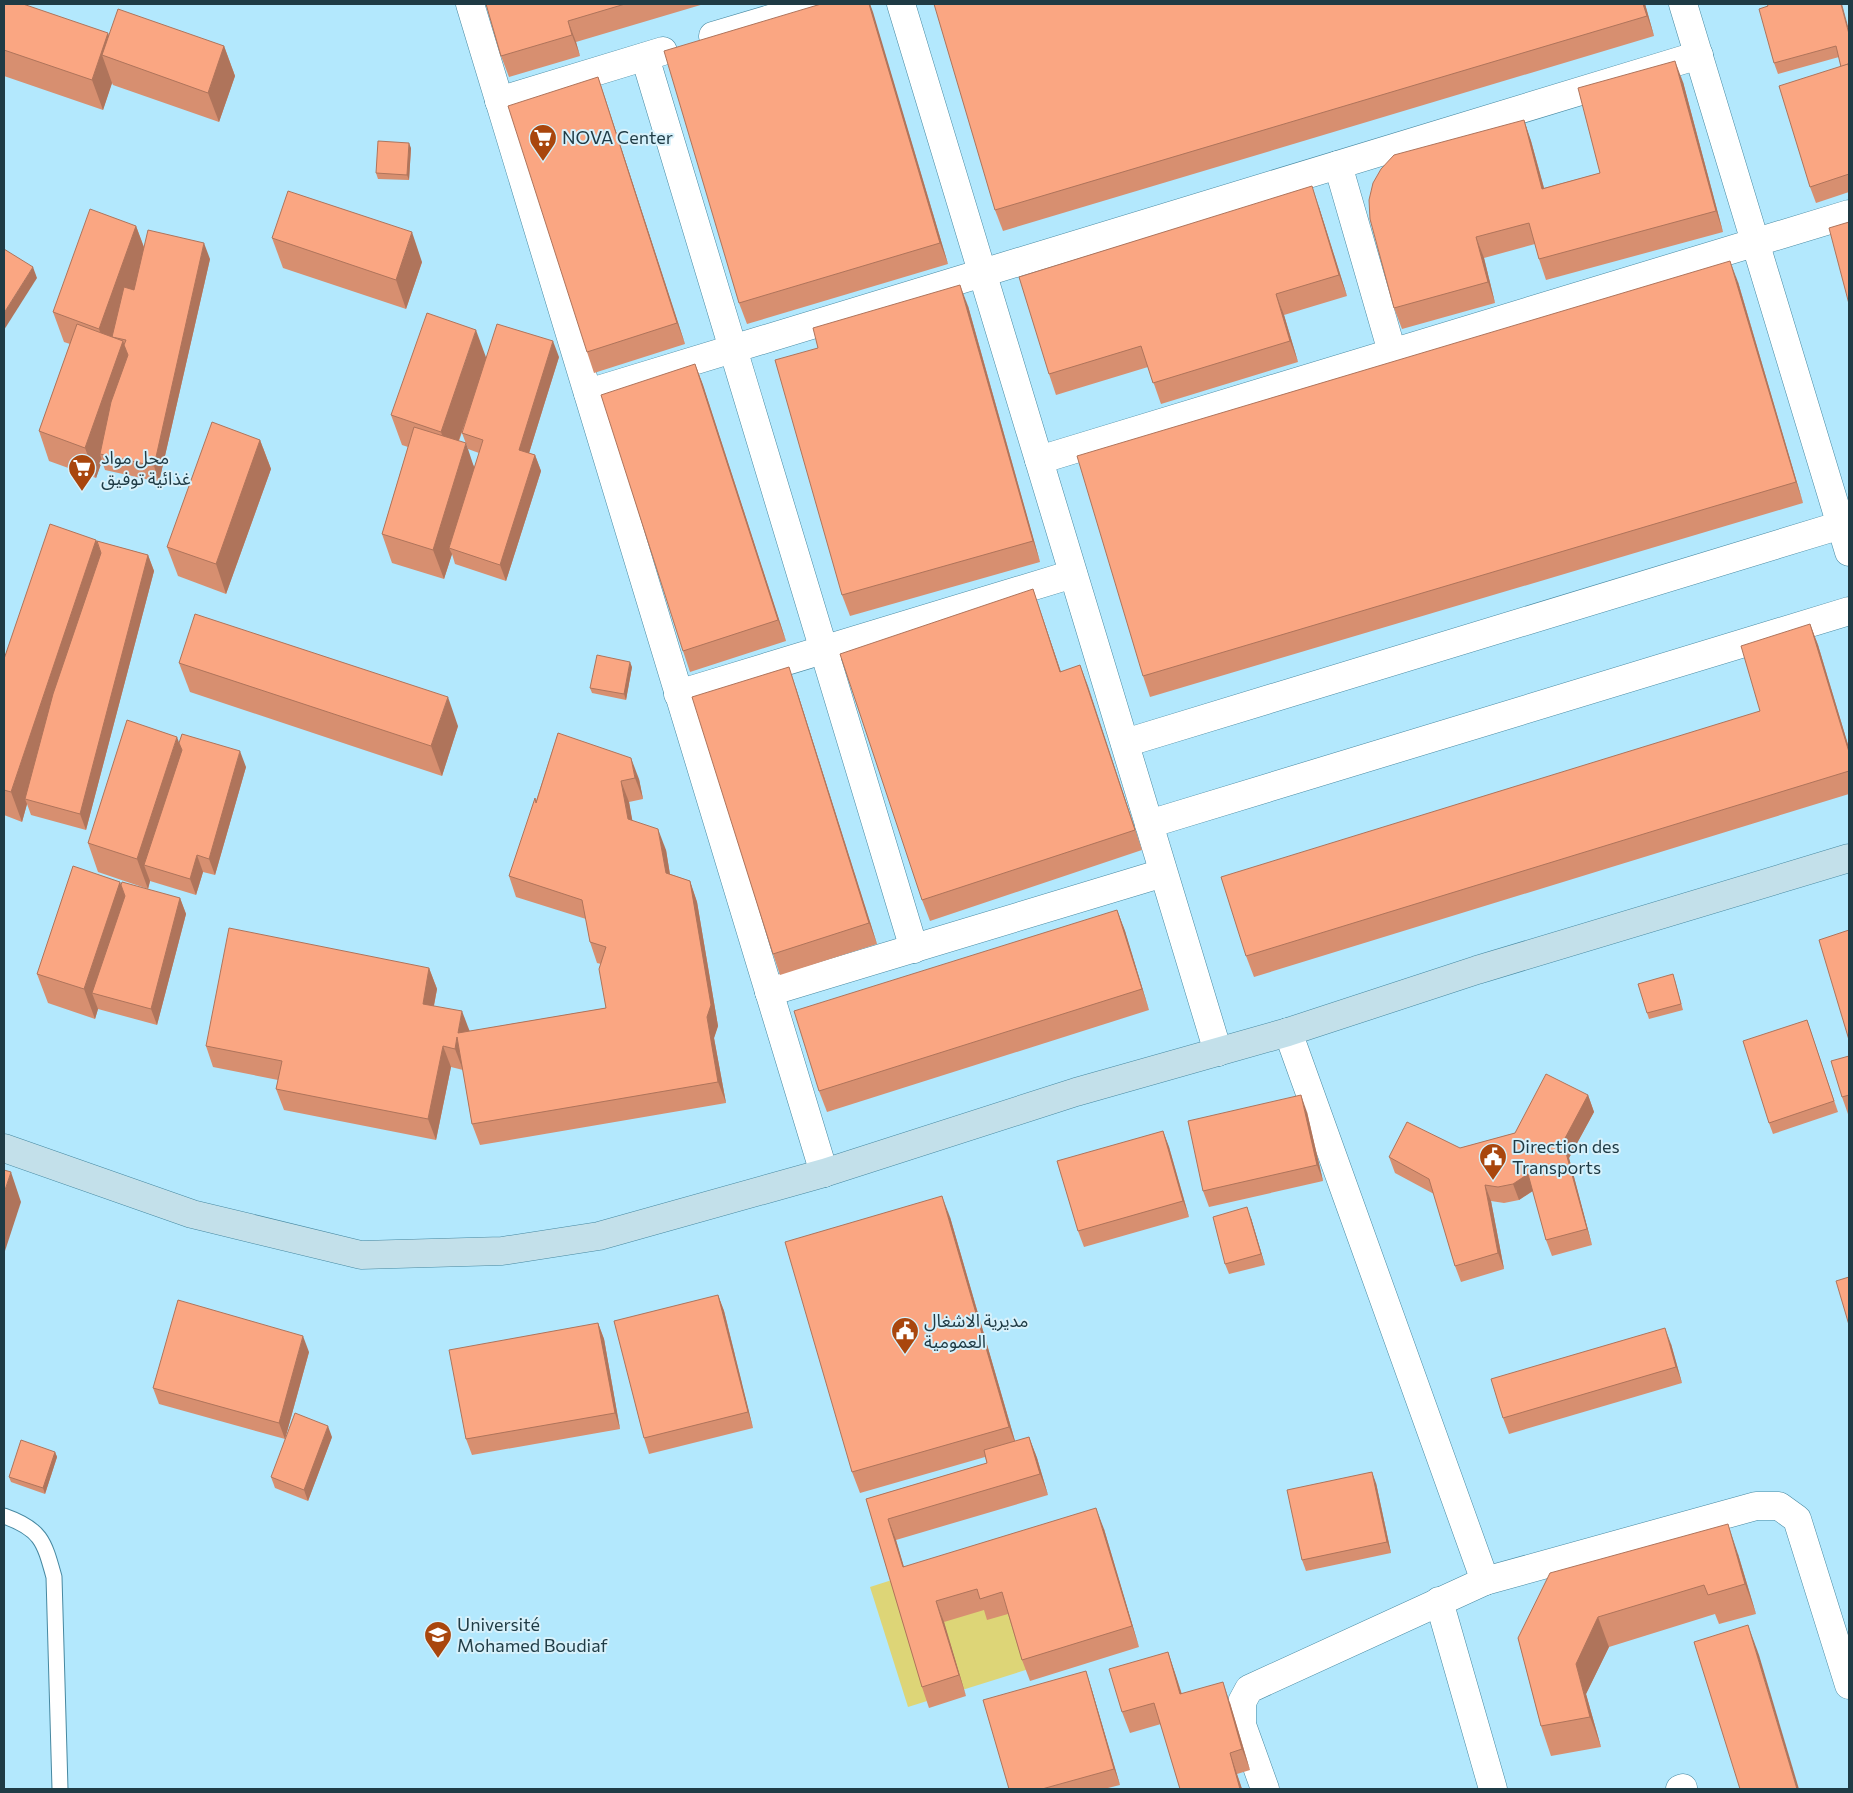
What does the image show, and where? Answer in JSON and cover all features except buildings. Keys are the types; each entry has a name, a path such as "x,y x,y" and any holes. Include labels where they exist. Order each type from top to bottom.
{"main road":[{"path":"4,1148 192,1214 361,1255 502,1251 599,1236 824,1173 1076,1092 1288,1032 1477,970 1849,858"}],"street":[{"path":"470,4 824,1173"},
{"path":"499,101 820,4"},
{"path":"900,4 1218,1052"},
{"path":"1683,4 1849,552"},
{"path":"588,393 1699,55"},
{"path":"645,57 914,949"},
{"path":"1338,165 1392,352"},
{"path":"1039,460 1849,214"},
{"path":"1125,743 1841,525"},
{"path":"678,694 1073,574"},
{"path":"1149,824 1849,611"},
{"path":"769,992 1164,873"},
{"path":"1288,1032 1485,1580"},
{"path":"1265,1789 1242,1724 1242,1702 1248,1689 1485,1580 1756,1506 1779,1506 1797,1519 1849,1685"},
{"path":"1439,1601 1493,1789"}],"lane":[{"path":"4,1516 24,1523 45,1544 54,1577 60,1789"}],"shaded area":[{"path":"1064,1525 1102,1646 908,1707 870,1587"}],"place":[{"name":"NOVA Center","path":"543,162"},
{"name":"محل مواد غذائية توفيق","path":"82,492"},
{"name":"Direction des Transports","path":"1493,1181"},
{"name":"مديرية الاشغال العمومية","path":"905,1355"},
{"name":"Université Mohamed Boudiaf","path":"438,1659"}]}
